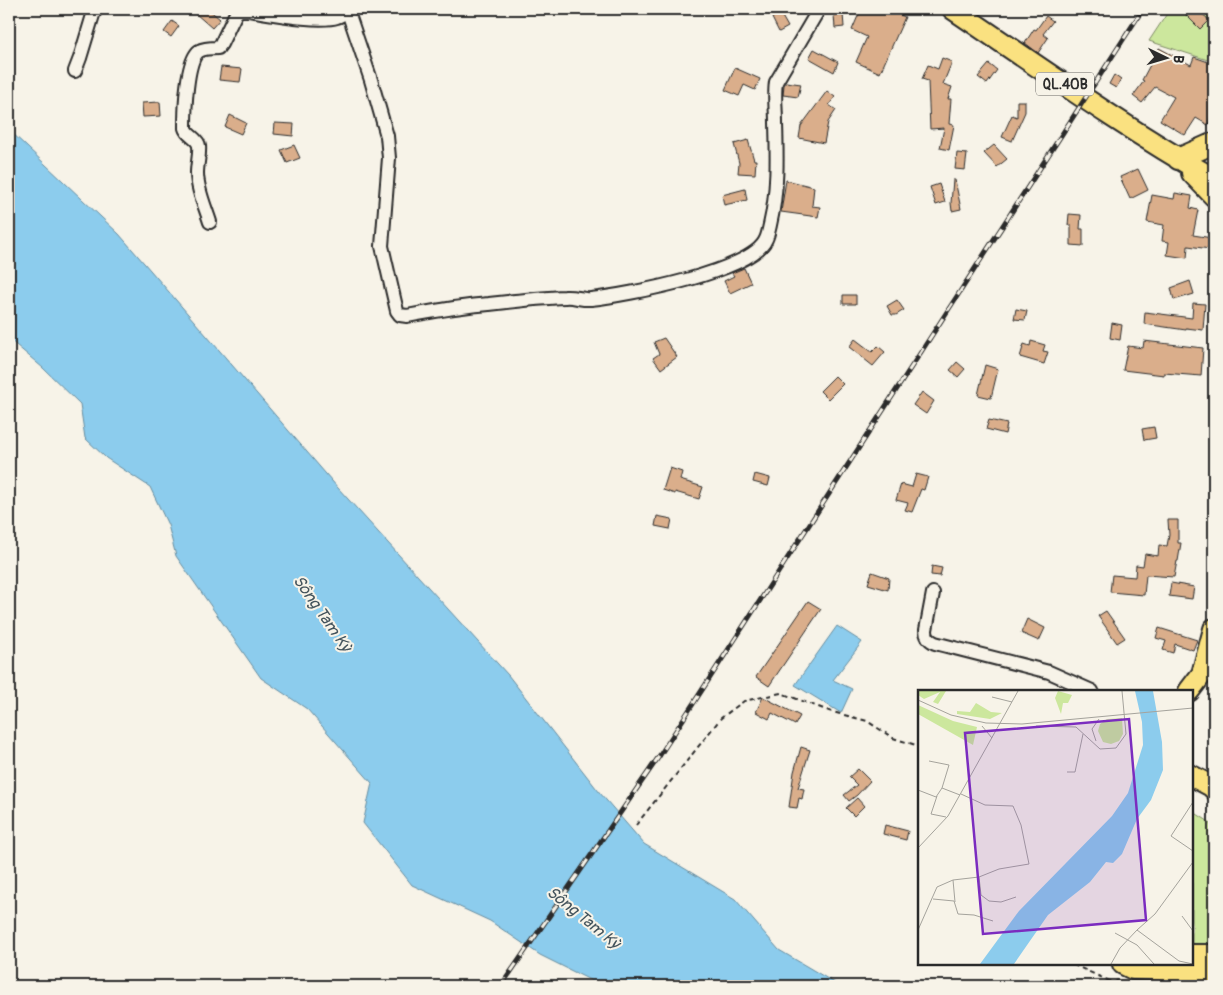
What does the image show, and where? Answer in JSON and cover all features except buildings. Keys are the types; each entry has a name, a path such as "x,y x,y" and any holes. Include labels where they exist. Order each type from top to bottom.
{"highway":[{"name":"QL.40B","path":"953,9 1085,98 1214,179"},
{"path":"1178,158 1214,143"},
{"name":"QL.40B","path":"1178,158 1214,196"},
{"path":"1190,690 1202,674 1214,629"},
{"path":"1193,777 1214,789"},
{"path":"1193,955 1214,955"},
{"path":"1128,966 1214,972"}],"street":[{"path":"75,71 96,9"},
{"path":"210,222 198,183 199,146 196,140 186,133 184,128 188,76 195,56 201,50 218,48 236,13 240,10 311,18 331,18 338,17 347,10 371,80 387,136 389,158 382,246 397,311 400,315 407,316 488,304 564,297 588,299 640,290 719,270 759,250 766,239 776,192 776,82 819,9"},
{"path":"933,593 926,630 926,636 929,640 1049,672 1090,690"}],"path":[{"path":"636,826 721,718 744,701 781,693 829,711 867,721 893,738 918,746"},
{"path":"1074,965 1114,984 1128,966"}],"green space":[{"path":"1170,9 1214,9 1214,62 1149,41"},
{"path":"1193,812 1208,821 1214,830 1214,953 1193,953"}],"water":[{"name":"Sông Tam Kỳ","path":"9,130 119,234 338,488 508,675 600,793 644,844 735,899 779,950 840,986 602,986 540,955 490,921 412,885 363,823 372,783 307,709 261,678 176,556 168,525 150,487 106,458 85,438 80,404 43,368 9,339"},
{"path":"837,626 862,642 833,680 852,689 841,713 795,685"}],"railway":[{"path":"501,986 660,755 1143,9"}]}
